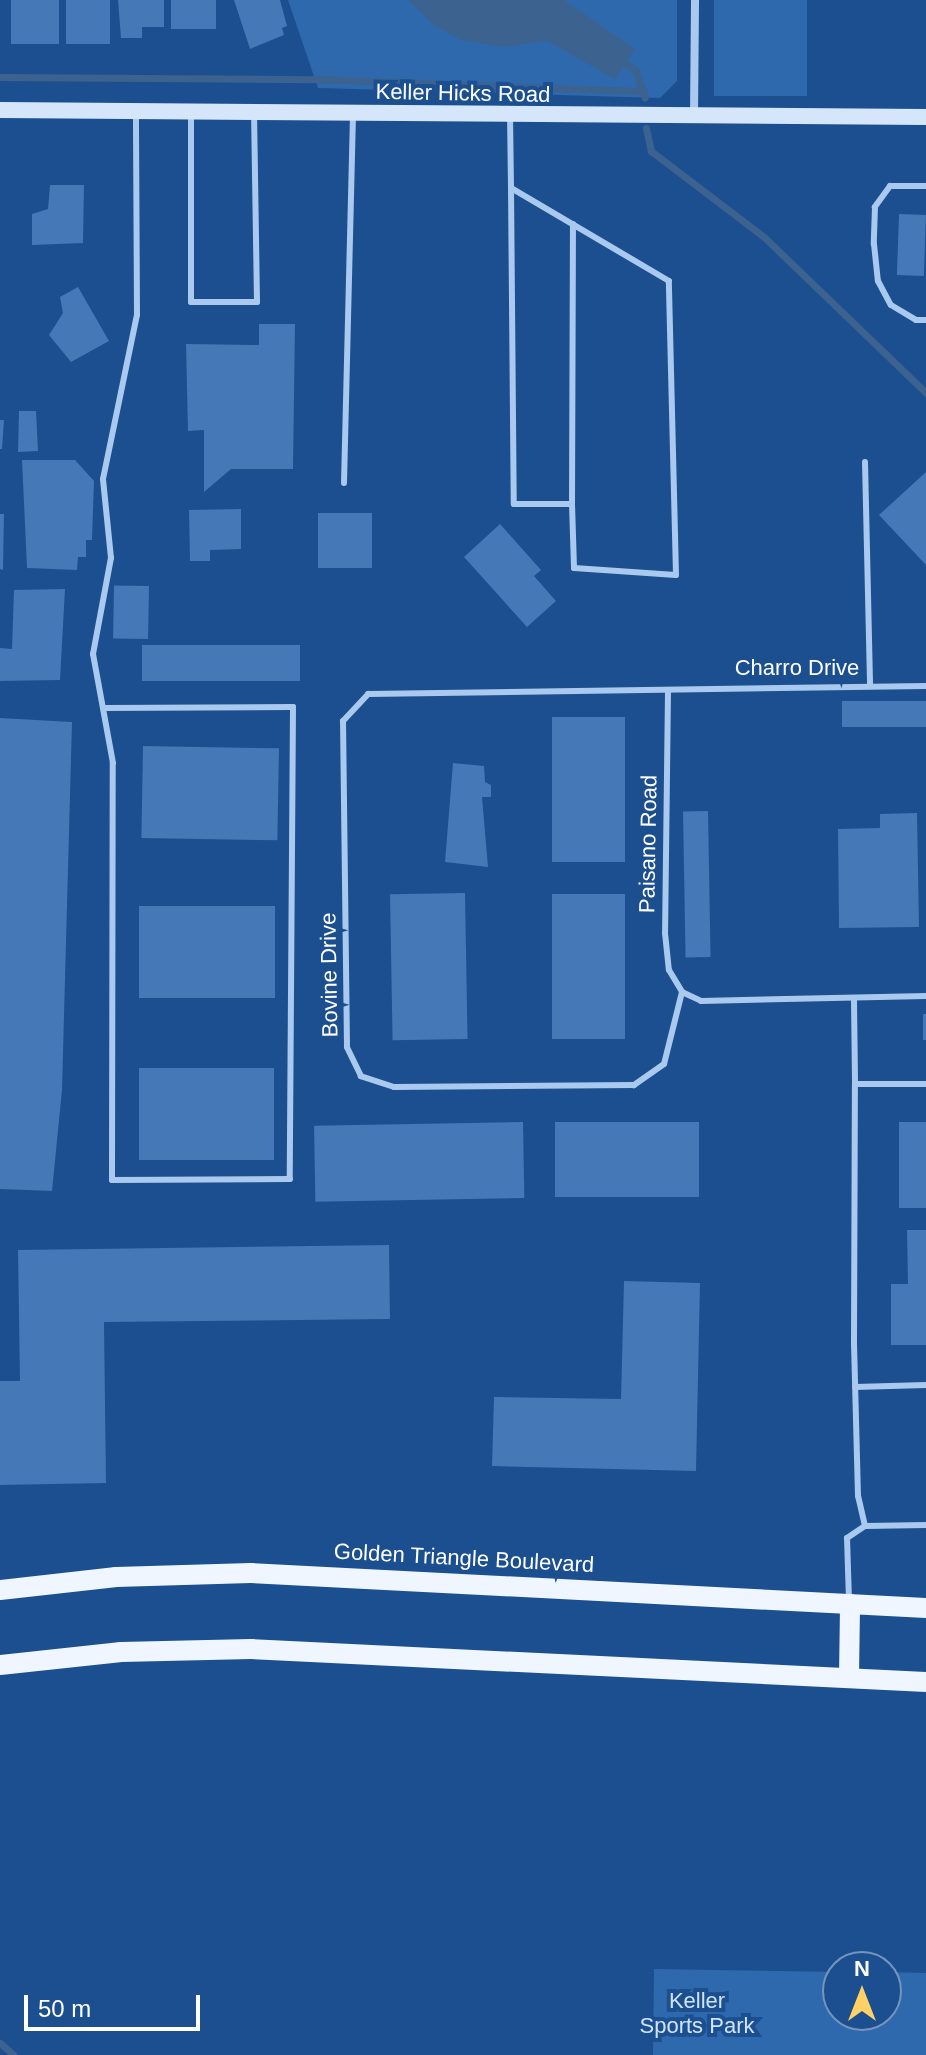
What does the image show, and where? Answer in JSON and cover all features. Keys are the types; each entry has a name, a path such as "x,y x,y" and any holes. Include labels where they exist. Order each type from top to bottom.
{"main road":[{"name":"Golden Triangle Boulevard","path":"0,1590 116,1577 251,1573 926,1608"},
{"path":"849,1678 850,1604"},
{"path":"0,1665 121,1652 251,1649 926,1682"}],"street":[{"path":"694,118 695,0"},
{"name":"Keller Hicks Road","path":"0,110 694,118 926,117"}],"lane":[{"path":"103,708 293,707 290,1179 112,1180 113,763 93,654 111,558 103,479 137,315 136,111"},
{"path":"191,112 191,302 257,302 254,113"},
{"path":"344,483 353,113"},
{"path":"510,115 514,504 572,504"},
{"path":"926,186 890,186 875,207 874,244 878,281 891,305 916,320 926,320"},
{"path":"511,188 573,224 669,281 676,575 574,568 573,224"},
{"path":"865,462 870,686"},
{"name":"Charro Drive","path":"668,692 692,686 926,686"},
{"name":"Bovine Drive","path":"668,692 368,694 343,721 347,1047 361,1076 394,1087 634,1085 664,1064 682,992"},
{"name":"Paisano Road","path":"668,692 665,933 669,970 682,992"},
{"path":"682,992 701,1001 926,996"},
{"path":"854,1000 855,1387 858,1496 865,1526"},
{"path":"855,1084 926,1084"},
{"path":"855,1387 926,1385"},
{"path":"850,1604 847,1538 865,1526 926,1525"}],"green space":[{"path":"288,0 677,0 677,81 660,98 318,88"},
{"path":"714,0 807,0 807,96 714,96"},
{"name":"Keller Sports Park","path":"654,1969 822,1972 822,2031 902,2031 902,1972 926,1973 926,2055 653,2055"}],"shaded area":[{"path":"408,0 564,0 635,49 615,79 547,41 504,47 461,40 434,25"}],"building":[{"path":"11,0 59,0 59,44 11,44"},
{"path":"66,0 110,0 110,44 66,44"},
{"path":"118,0 164,0 164,27 142,27 142,38 121,38"},
{"path":"171,0 216,0 216,29 171,29"},
{"path":"234,0 280,0 287,26 282,28 284,35 250,49"},
{"path":"50,185 84,185 83,243 32,245 32,214 48,209"},
{"path":"899,214 926,215 924,276 897,275"},
{"path":"78,287 109,341 71,362 49,335 63,313 60,297"},
{"path":"259,324 295,324 293,469 231,469 204,492 204,430 188,431 186,344 259,345"},
{"path":"19,411 36,411 38,451 18,452"},
{"path":"0,420 4,420 2,449 0,449"},
{"path":"22,460 75,460 94,481 92,540 86,540 86,557 78,557 77,570 27,568"},
{"path":"926,472 926,565 879,515"},
{"path":"241,509 241,549 210,550 210,561 190,561 189,510"},
{"path":"318,513 372,513 372,568 318,568"},
{"path":"0,514 4,514 3,570 0,569"},
{"path":"500,524 541,570 534,576 556,601 527,627 464,557"},
{"path":"114,585 149,586 148,639 113,638"},
{"path":"65,589 60,680 0,681 0,648 12,649 14,590"},
{"path":"142,645 300,645 300,681 142,681"},
{"path":"842,701 926,701 926,727 842,727"},
{"path":"552,717 625,717 625,862 552,862"},
{"path":"0,718 72,722 62,1090 52,1191 0,1189"},
{"path":"143,746 279,748 277,840 141,838"},
{"path":"453,763 484,766 485,782 491,785 491,797 482,797 488,867 445,862"},
{"path":"683,811 708,811 711,957 686,957"},
{"path":"917,813 919,927 839,928 838,829 880,828 880,814"},
{"path":"465,893 468,1039 393,1040 390,894"},
{"path":"552,894 625,894 625,1039 552,1039"},
{"path":"139,906 275,906 275,998 139,998"},
{"path":"923,1014 926,1014 926,1040 923,1040"},
{"path":"139,1068 274,1068 274,1160 139,1160"},
{"path":"523,1122 524,1198 315,1202 314,1126"},
{"path":"555,1122 699,1122 699,1197 555,1197"},
{"path":"899,1122 926,1122 926,1208 899,1208"},
{"path":"907,1230 926,1230 926,1345 891,1345 891,1284 908,1284"},
{"path":"389,1245 390,1319 104,1322 106,1483 0,1485 0,1381 20,1381 18,1250"},
{"path":"624,1281 700,1283 696,1471 492,1466 494,1397 621,1399"}],"waterway":[{"path":"618,58 636,71 645,98"},
{"path":"0,77 312,79 644,91"},
{"path":"646,128 651,151 764,237 926,393"},
{"path":"0,2043 14,2055"}]}
